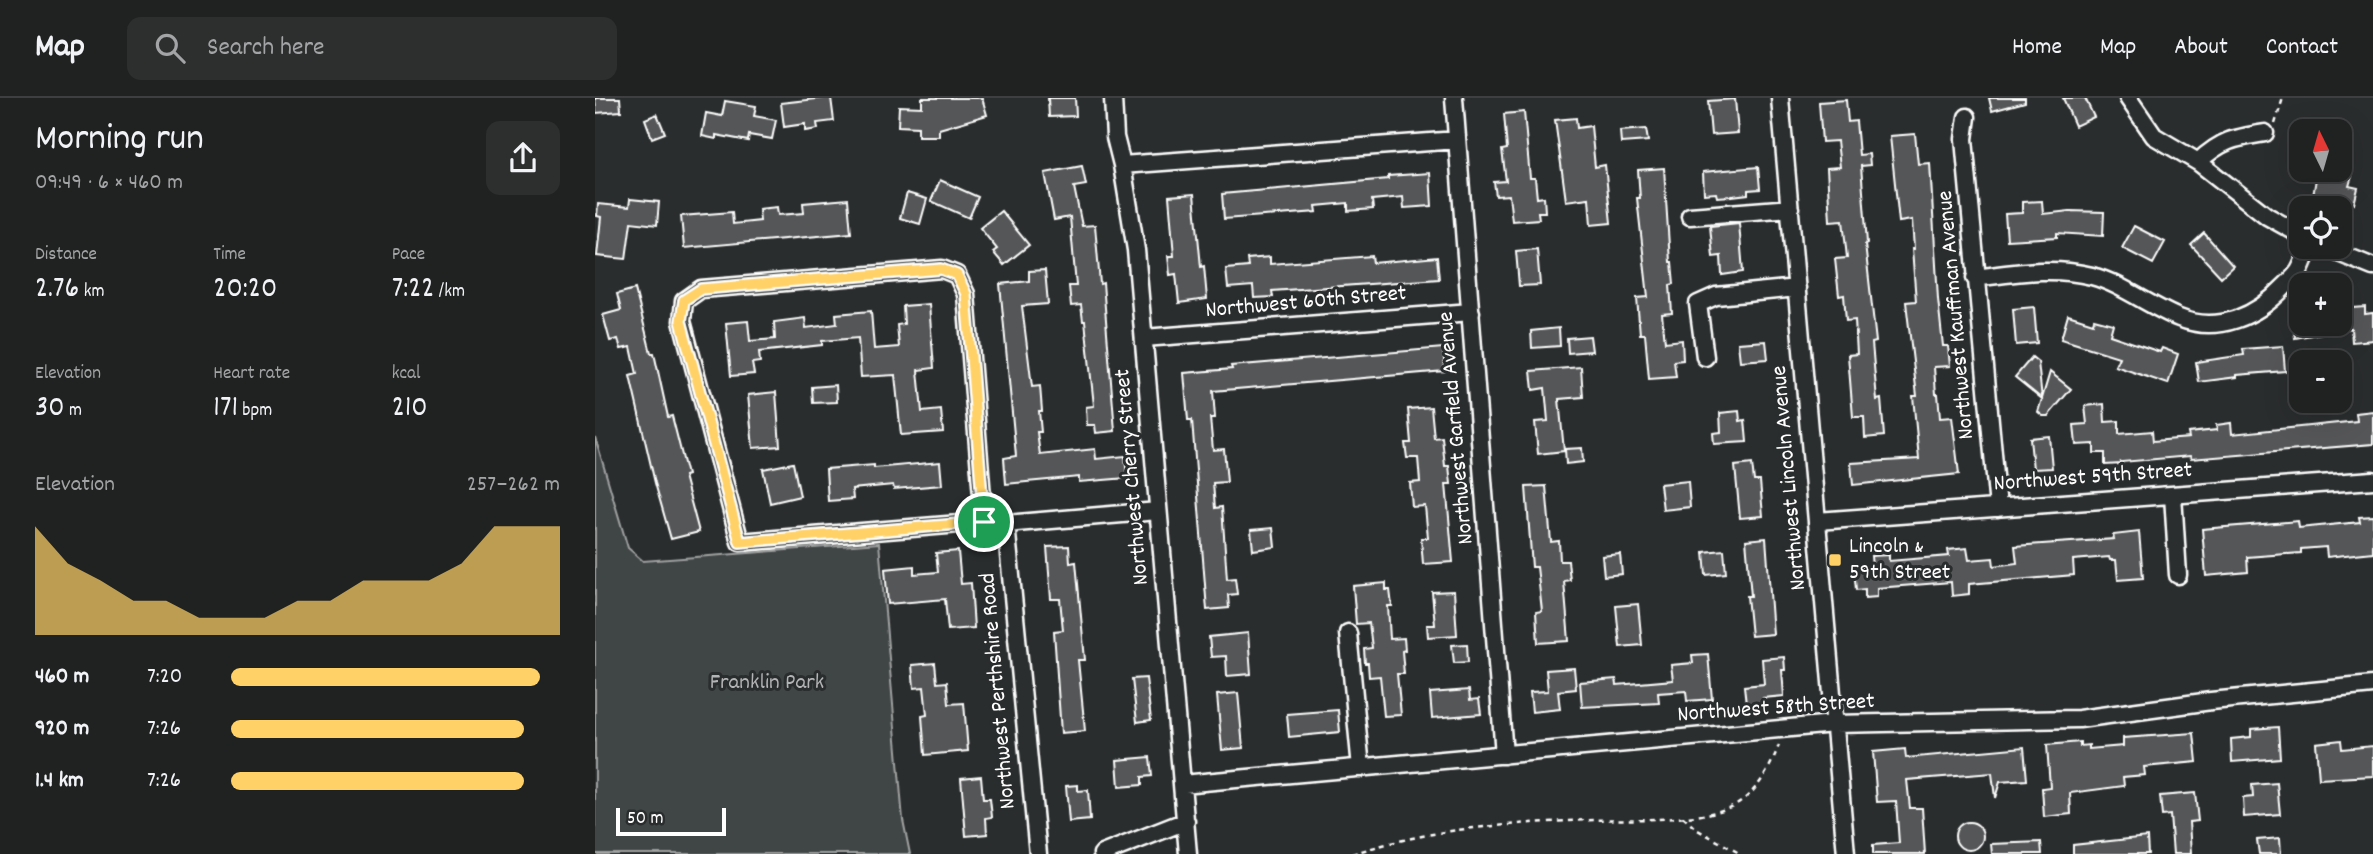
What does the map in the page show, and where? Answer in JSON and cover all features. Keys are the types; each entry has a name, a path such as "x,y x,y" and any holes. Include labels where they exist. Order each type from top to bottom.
{"street":[{"name":"Northwest Cherry Street","path":"1113,98 1115,137 1136,250 1188,854"},
{"name":"Northwest Garfield Avenue","path":"1454,98 1504,755"},
{"name":"Northwest Lincoln Avenue","path":"1780,98 1846,854"},
{"path":"2127,98 2154,136 2198,162 2267,216 2289,228"},
{"name":"Northwest Kauffman Avenue","path":"1967,117 1964,139 1975,278 1998,508"},
{"path":"2198,162 2213,148 2232,138 2265,133"},
{"path":"1122,164 1457,140"},
{"path":"1690,216 1790,208"},
{"path":"2352,258 2373,267"},
{"path":"1975,278 2035,270 2062,270 2096,277 2180,319 2200,324 2220,324 2248,316 2273,299 2298,273 2304,259"},
{"path":"984,522 966,294 957,275 941,269 701,289 684,300 681,321 740,542 1158,511"},
{"path":"1705,357 1698,304 1716,296 1797,288"},
{"name":"Northwest 60th Street","path":"1143,338 1471,312"},
{"name":"Northwest 59th Street","path":"1817,521 2373,480"},
{"path":"2173,495 2178,575"},
{"name":"Northwest Perthshire Road","path":"1006,524 1038,854"},
{"path":"1348,633 1361,768"},
{"name":"Northwest 58th Street","path":"1182,784 1834,724 2079,719 2211,701 2373,685"},
{"path":"1102,854 1185,821"}],"path":[{"path":"2265,133 2276,123 2283,98"},
{"path":"1352,854 1429,834 1506,825 1683,817 1714,812 1740,802 1770,769 1785,729"},
{"path":"1683,817 1696,829 1741,854"}],"green space":[{"name":"Franklin Park","path":"595,437 628,548 643,561 879,543 903,820 910,854 595,854"}],"building":[{"path":"595,98 620,98 621,111 596,113"},
{"path":"831,98 834,121 817,123 818,129 805,131 805,124 784,127 781,103"},
{"path":"922,98 982,98 987,115 939,129 939,136 918,136 918,127 898,126 899,106 922,107"},
{"path":"1048,98 1075,98 1076,116 1049,117"},
{"path":"1989,98 2025,98 2025,102 1992,111"},
{"path":"2063,98 2085,98 2094,117 2075,126"},
{"path":"1735,99 1738,133 1711,135 1708,101"},
{"path":"1846,100 1848,122 1856,121 1859,155 1869,154 1870,165 1861,166 1865,244 1876,342 1872,343 1877,400 1881,399 1884,436 1865,438 1864,417 1853,417 1848,355 1857,354 1855,320 1846,321 1844,295 1839,296 1835,259 1847,258 1843,220 1830,221 1827,168 1840,167 1837,141 1822,142 1819,102"},
{"path":"725,101 756,106 754,116 776,120 772,139 749,135 748,141 716,135 716,139 702,136 706,113 722,116"},
{"path":"1524,112 1530,178 1535,178 1537,198 1544,197 1545,212 1538,212 1539,219 1512,221 1509,195 1496,196 1494,182 1506,181 1502,150 1507,149 1504,114"},
{"path":"657,114 665,133 652,138 645,119"},
{"path":"1576,118 1577,128 1591,126 1595,167 1605,165 1611,223 1591,225 1589,198 1566,201 1555,120"},
{"path":"1646,129 1648,141 1621,143 1620,131"},
{"path":"1915,134 1918,164 1930,163 1938,299 1943,346 1948,346 1950,366 1934,367 1936,394 1940,418 1952,417 1959,474 1853,485 1851,463 1919,459 1913,396 1917,396 1906,302 1916,301 1912,220 1899,222 1890,136"},
{"path":"1082,166 1086,185 1074,187 1082,226 1095,225 1100,284 1103,283 1115,431 1096,433 1095,425 1087,425 1086,407 1094,406 1085,321 1081,305 1071,306 1069,286 1076,286 1070,217 1054,220 1045,173"},
{"path":"1758,167 1760,189 1732,196 1704,194 1703,172"},
{"path":"1664,168 1674,284 1670,285 1672,313 1662,314 1665,342 1682,340 1683,360 1674,361 1676,377 1649,379 1645,334 1640,334 1637,298 1648,297 1637,198 1640,198 1638,170"},
{"path":"1430,173 1432,206 1404,208 1403,197 1372,200 1373,209 1348,211 1348,203 1316,206 1317,212 1224,219 1222,194"},
{"path":"940,180 978,197 969,218 931,201"},
{"path":"2315,182 2350,182 2349,186 2358,188 2354,204 2352,196 2313,196"},
{"path":"907,193 927,199 920,224 900,218"},
{"path":"1194,194 1207,299 1179,303 1176,274 1170,275 1168,256 1174,256 1169,196"},
{"path":"630,199 659,202 657,225 631,222 626,259 597,256 601,217 597,216 598,204 629,207"},
{"path":"848,199 851,233 684,248 681,216 732,212 733,224 760,221 759,209 777,207 778,215 804,213 803,203"},
{"path":"2042,201 2043,214 2070,211 2104,212 2103,236 2057,233 2057,237 2007,240 2005,214 2022,213 2022,202"},
{"path":"1001,211 1029,245 1004,265 993,252 997,249 980,228"},
{"path":"1739,223 1743,272 1722,275 1721,256 1713,257 1710,226"},
{"path":"2134,226 2165,242 2153,264 2122,248"},
{"path":"2204,233 2233,266 2221,277 2191,245"},
{"path":"1537,249 1540,285 1519,286 1516,251"},
{"path":"1372,256 1373,263 1437,257 1439,279 1272,291 1273,297 1254,298 1253,286 1228,288 1226,269 1248,267 1247,259 1270,257 1270,264"},
{"path":"1045,270 1048,304 1022,306 1032,387 1040,386 1041,432 1037,432 1040,455 1095,449 1096,459 1125,456 1127,478 1079,482 1079,477 1006,484 1004,458 1016,456 1000,284 1029,281 1029,271"},
{"path":"635,289 651,353 654,353 668,417 672,416 699,532 671,539 630,376 637,374 631,347 621,349 618,339 610,341 603,315 621,310 617,294"},
{"path":"929,304 934,368 918,370 922,412 941,410 943,432 901,435 895,375 861,377 858,338 759,352 760,362 752,363 754,374 731,376 726,323 748,321 750,341 775,339 774,322 805,318 806,328 837,324 836,314 871,311 874,349 899,347 897,325 904,324 903,306"},
{"path":"2034,307 2037,343 2016,345 2013,309"},
{"path":"2365,307 2365,314 2373,313 2373,340 2352,342 2352,308"},
{"path":"2068,315 2093,323 2094,319 2113,324 2110,335 2160,352 2162,348 2178,354 2168,384 2115,366 2119,357 2061,339"},
{"path":"1559,328 1560,346 1532,348 1531,331"},
{"path":"1590,336 1592,351 1568,353 1567,338"},
{"path":"1766,341 1768,359 1740,361 1738,343"},
{"path":"2283,346 2285,371 2237,375 2199,382 2196,362 2244,355 2243,349"},
{"path":"1443,348 1445,371 1213,391 1215,418 1210,418 1213,450 1224,449 1227,482 1213,483 1215,508 1222,507 1227,579 1235,578 1237,594 1228,595 1229,608 1207,610 1192,420 1188,420 1184,373 1232,369 1231,366"},
{"path":"2032,357 2038,362 2042,399 2015,377"},
{"path":"1581,367 1583,397 1559,399 1564,451 1538,454 1535,422 1548,421 1545,388 1533,390 1531,371"},
{"path":"2050,372 2071,389 2048,416 2043,416 2038,412"},
{"path":"836,385 837,402 813,403 812,387"},
{"path":"776,392 780,446 753,448 748,395"},
{"path":"2104,404 2105,422 2119,421 2119,434 2152,431 2153,441 2189,438 2188,433 2217,430 2216,425 2231,423 2232,434 2357,421 2356,413 2373,411 2373,444 2191,459 2190,456 2105,465 2105,453 2094,453 2094,444 2076,445 2074,425 2087,424 2085,406"},
{"path":"1431,407 1434,438 1442,437 1445,466 1449,466 1451,484 1446,484 1453,562 1423,564 1421,538 1428,538 1425,506 1412,507 1410,483 1420,482 1418,458 1407,458 1405,443 1411,443 1408,409"},
{"path":"1739,411 1740,421 1745,420 1747,442 1714,444 1713,433 1721,432 1720,413"},
{"path":"2049,436 2052,468 2033,469 2030,438"},
{"path":"1582,448 1583,462 1566,464 1565,449"},
{"path":"940,462 942,485 894,489 893,485 852,489 853,499 828,501 826,469"},
{"path":"793,463 800,496 770,503 763,469"},
{"path":"1752,464 1754,481 1760,481 1763,516 1740,518 1735,466"},
{"path":"1688,481 1690,507 1663,510 1660,484"},
{"path":"1546,486 1551,542 1559,541 1560,561 1568,561 1570,580 1564,581 1569,641 1538,643 1536,612 1542,611 1537,567 1532,567 1526,487"},
{"path":"2373,516 2373,552 2327,557 2326,547 2301,549 2301,553 2247,557 2248,572 2206,576 2202,529 2298,521 2299,528 2360,522 2359,517"},
{"path":"1273,528 1275,547 1253,550 1251,530"},
{"path":"2139,532 2143,578 2118,580 2116,560 2110,560 2109,557 2073,560 2074,575 1969,584 1969,594 1952,596 1951,582 1877,588 1877,597 1865,598 1865,589 1856,590 1854,568 1872,567 1871,556 1889,555 1889,561 1949,556 1948,550 1967,548 1969,560 1993,558 1994,566 2017,563 2015,546 2114,539 2113,535"},
{"path":"1766,538 1773,634 1751,636 1746,540"},
{"path":"1069,546 1070,563 1076,562 1085,660 1078,660 1085,731 1061,733 1054,631 1063,630 1060,599 1051,599 1047,547"},
{"path":"1724,550 1726,573 1706,575 1704,552"},
{"path":"958,551 961,584 971,583 974,628 948,630 945,599 888,604 885,569 914,566 914,574 938,572 936,553"},
{"path":"1620,554 1622,574 1604,576 1602,556"},
{"path":"1386,583 1386,590 1390,590 1392,606 1388,606 1390,639 1404,638 1405,650 1402,651 1404,674 1397,674 1401,715 1384,716 1380,676 1369,677 1368,663 1365,663 1364,649 1372,648 1369,623 1356,624 1353,586"},
{"path":"1454,591 1457,635 1428,637 1427,625 1435,625 1432,592"},
{"path":"1638,604 1642,645 1620,647 1616,606"},
{"path":"1248,633 1251,674 1227,676 1226,656 1211,657 1209,637"},
{"path":"1467,644 1468,662 1454,663 1452,645"},
{"path":"1708,654 1712,699 1687,701 1686,691 1658,693 1659,703 1582,707 1580,682 1616,679 1617,685 1673,680 1671,665 1693,663 1692,655"},
{"path":"1784,657 1784,696 1763,698 1763,703 1746,704 1744,686 1764,684 1762,659"},
{"path":"935,663 937,683 947,682 949,704 964,703 968,751 925,755 922,716 927,715 924,687 914,688 912,665"},
{"path":"1574,668 1576,689 1558,691 1560,709 1532,712 1530,692 1548,691 1546,670"},
{"path":"1146,678 1151,720 1137,722 1132,679"},
{"path":"1469,690 1470,700 1479,699 1481,714 1432,718 1430,693"},
{"path":"1238,693 1243,748 1222,750 1217,695"},
{"path":"1338,710 1340,732 1289,737 1287,714"},
{"path":"2278,727 2280,758 2232,762 2231,739 2251,737 2251,729"},
{"path":"2194,733 2197,762 2144,767 2145,775 2123,777 2124,786 2070,793 2071,814 2044,817 2042,788 2050,787 2047,745 2080,742 2080,746 2089,745 2089,749 2123,746 2123,738"},
{"path":"2341,740 2342,749 2373,746 2373,776 2319,779 2316,743"},
{"path":"2024,747 2027,780 2000,782 1995,798 1992,773 1907,780 1910,808 1922,808 1925,854 1873,854 1873,845 1899,843 1896,801 1877,802 1873,752 1905,749 1906,758"},
{"path":"1150,757 1152,776 1142,777 1142,785 1119,787 1117,760"},
{"path":"981,776 983,799 990,799 992,817 986,818 987,834 966,836 961,778"},
{"path":"2277,783 2280,814 2244,817 2243,798 2253,797 2252,785"},
{"path":"1078,785 1078,791 1088,790 1090,820 1069,822 1066,786"},
{"path":"2195,793 2198,821 2189,822 2191,854 2173,854 2170,815 2162,816 2160,796"},
{"path":"1969,822 1979,826 1983,836 1979,846 1969,850 1959,846 1955,836 1959,826"},
{"path":"2147,837 2148,854 2073,854 2073,845"},
{"path":"2280,838 2281,854 2259,854 2257,840"},
{"path":"2041,842 2042,854 1992,854 1991,844"}],"place":[{"name":"Lincoln & 59th Street","path":"1835,560"}],"route":[{"path":"941,269 957,275 966,294 984,522 740,542 681,321 684,300 701,289 941,269"}]}
